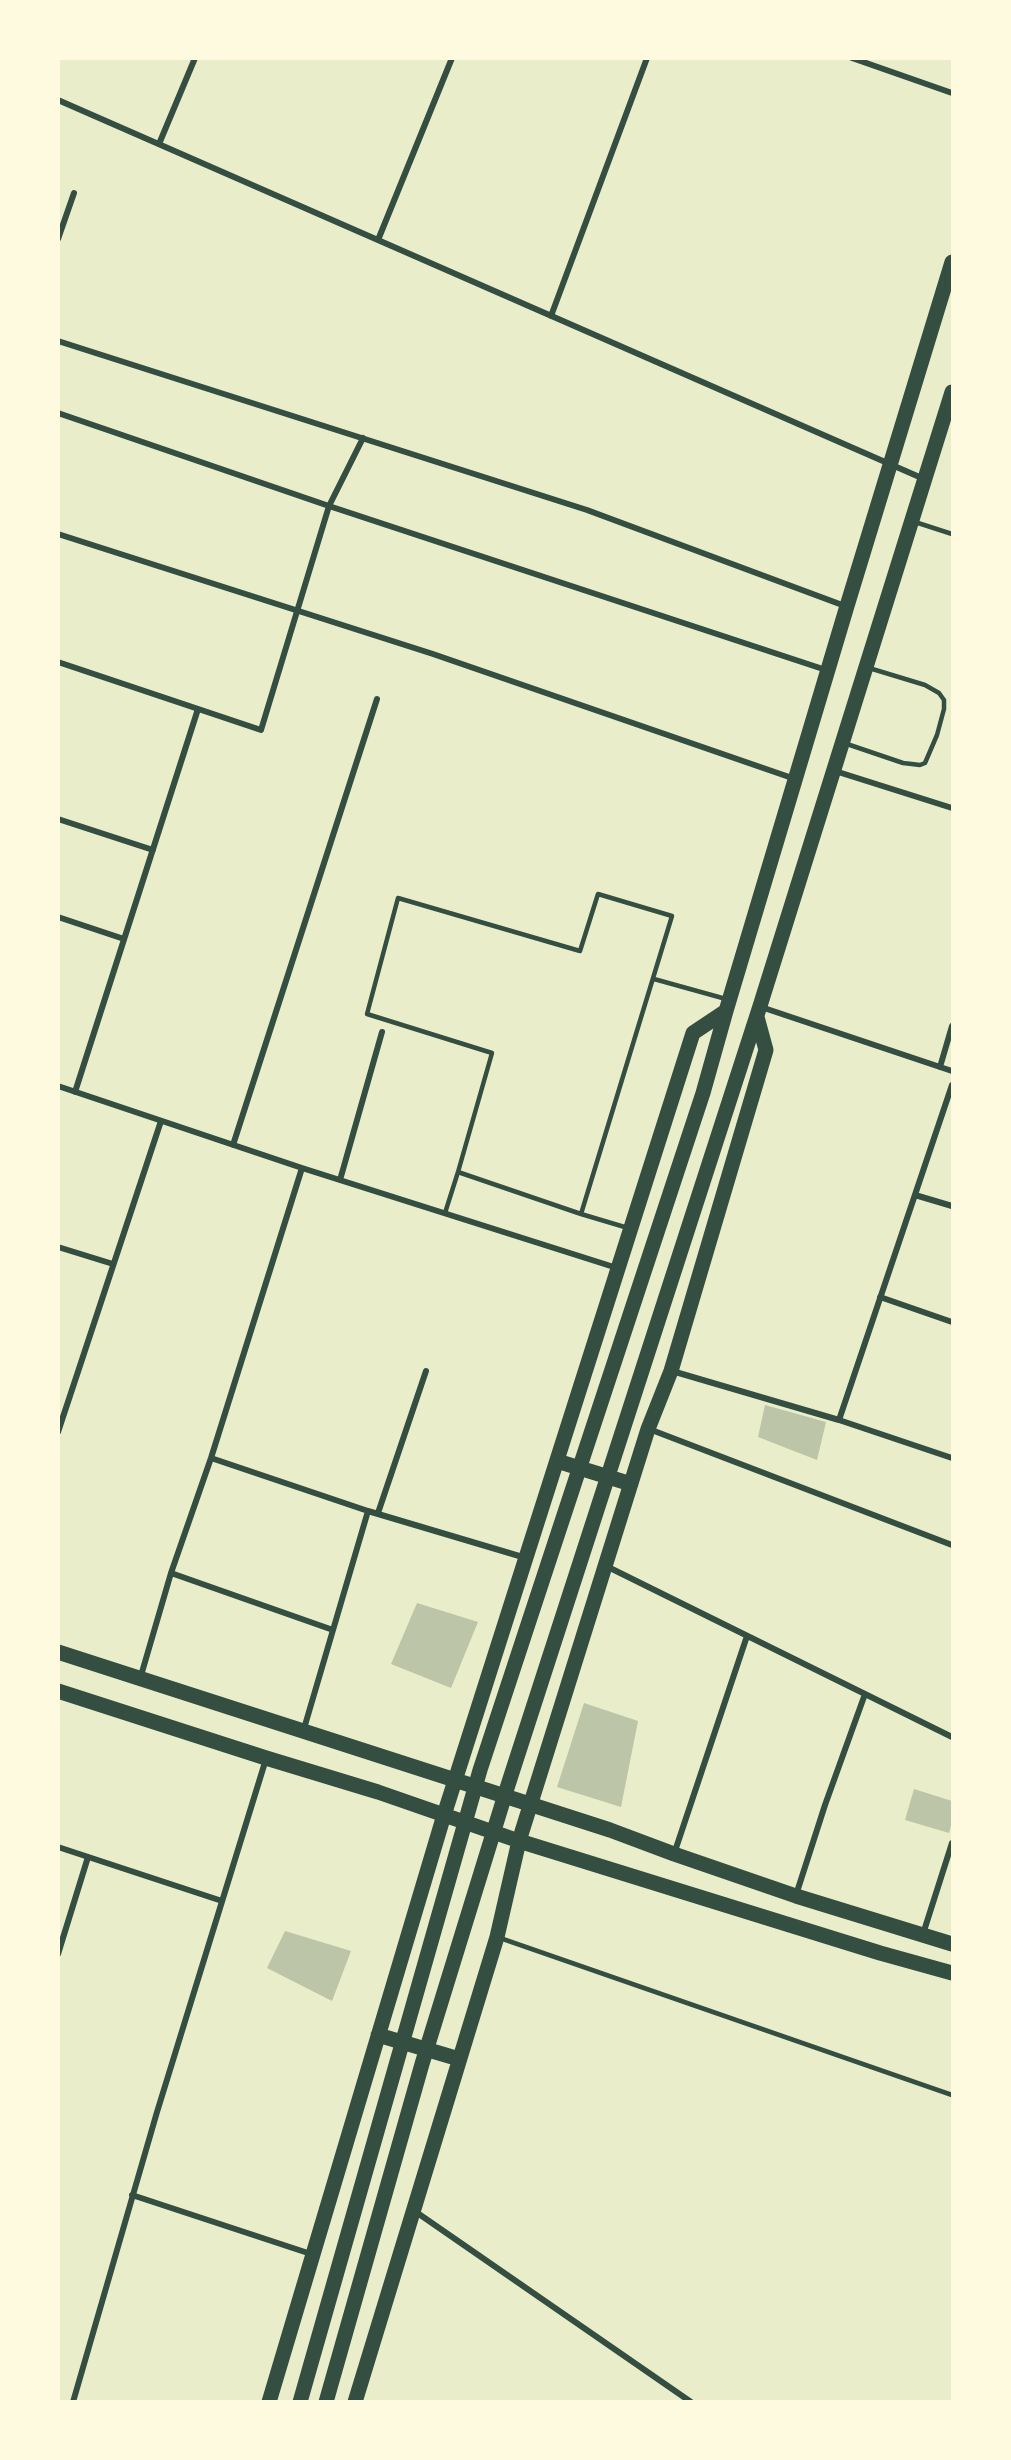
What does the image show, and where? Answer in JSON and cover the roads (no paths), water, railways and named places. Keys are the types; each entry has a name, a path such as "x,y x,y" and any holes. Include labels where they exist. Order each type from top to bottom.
{"main road":[{"path":"300,2402 480,1770 703,1093 795,779 952,262"},
{"path":"326,2402 449,1974 759,1012 950,409 952,392"},
{"path":"269,2402 444,1815 693,1033 727,1006"},
{"path":"355,2402 497,1937 519,1841 648,1429 671,1371 766,1050 759,1012"},
{"path":"557,1461 631,1484"},
{"path":"58,1652 456,1779 610,1830 796,1896 952,1944"},
{"path":"58,1691 378,1792 519,1841 869,1950 952,1973"},
{"path":"378,2035 459,2059"}],"street":[{"path":"159,144 195,58"},
{"path":"378,240 452,58"},
{"path":"551,316 647,58"},
{"path":"852,58 952,93"},
{"path":"58,100 926,479"},
{"path":"58,239 74,193"},
{"path":"58,341 587,510 847,606"},
{"path":"58,413 329,506 828,670"},
{"path":"58,662 261,730 329,506 363,438"},
{"path":"58,534 433,654 795,779"},
{"path":"233,1145 377,699"},
{"path":"75,1092 198,709"},
{"path":"834,771 952,808"},
{"path":"58,819 153,850"},
{"path":"58,917 124,939"},
{"path":"759,1012 952,1071"},
{"path":"940,1067 952,1026"},
{"path":"340,1180 382,1032"},
{"path":"838,1419 952,1085"},
{"path":"58,1086 302,1168 618,1268"},
{"path":"58,1432 62,1413 161,1121"},
{"path":"140,1679 171,1573 211,1458 302,1168"},
{"path":"915,1195 952,1206"},
{"path":"58,1247 113,1264"},
{"path":"880,1298 952,1322"},
{"path":"378,1514 426,1371"},
{"path":"671,1371 838,1419 952,1458"},
{"path":"648,1429 952,1545"},
{"path":"211,1458 368,1511 526,1558"},
{"path":"303,1732 368,1511"},
{"path":"606,1565 952,1737"},
{"path":"171,1573 333,1630"},
{"path":"674,1854 747,1636"},
{"path":"796,1896 825,1805 865,1694"},
{"path":"73,2402 132,2195 266,1758"},
{"path":"923,1935 952,1843"},
{"path":"58,1847 222,1901"},
{"path":"58,1954 88,1857"},
{"path":"132,2195 312,2254"},
{"path":"413,2210 691,2402"}],"lane":[{"path":"913,521 952,534"},
{"path":"843,743 903,763 920,765 925,763 937,735 944,709 944,700 939,693 925,685 867,667"},
{"path":"445,1213 492,1053 371,1016 366,1012 399,897 580,951 598,894 670,915 672,919 581,1214"},
{"path":"654,979 727,1006"},
{"path":"382,1032 385,1020"},
{"path":"458,1172 581,1214 631,1228"},
{"path":"497,1937 952,2095"}]}
